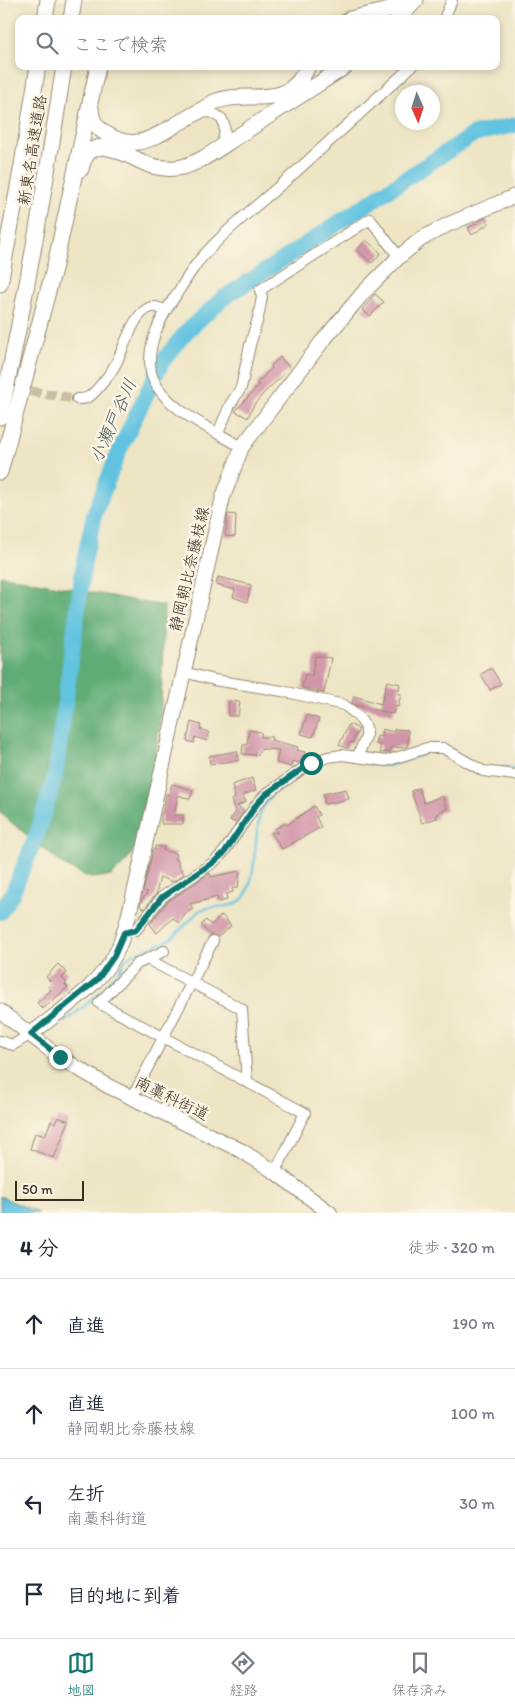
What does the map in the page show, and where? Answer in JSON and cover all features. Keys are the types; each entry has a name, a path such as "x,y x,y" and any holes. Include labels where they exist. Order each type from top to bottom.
{"highway":[{"path":"46,15 48,0"},
{"path":"72,15 74,0"},
{"path":"365,15 386,10 405,0"},
{"path":"402,15 416,0"},
{"name":"新東名高速道路","path":"0,284 37,70"},
{"name":"新東名高速道路","path":"0,416 48,170 63,70"},
{"path":"0,472 52,275 97,70"},
{"path":"92,91 91,113 95,124 120,141 140,143 149,140 224,98 257,98 277,95 295,84 305,70"},
{"path":"65,218 74,195 82,164 88,153 93,149 108,147 148,164 165,168 184,167 220,148 340,70"}],"main road":[{"name":"静岡朝比奈藤枝線","path":"31,1034 98,979 114,956 124,933 223,497 242,447 351,307 399,257 421,240 447,226 515,196"},
{"name":"南藁科街道","path":"0,1011 60,1057 108,1086 242,1151 275,1172 330,1213"}],"street":[{"path":"446,15 452,0"},
{"path":"242,447 178,410 163,393 151,372 151,349 156,330 166,310 197,263 233,226 408,70"},
{"path":"194,114 211,112 222,118 226,129 220,148"},
{"path":"218,433 230,405 241,388 258,318 262,297 260,290 370,219 399,257"},
{"path":"77,399 89,398 105,380 121,354 132,326 141,313 156,307 166,310"},
{"path":"184,672 214,680 282,691 344,705 357,715 366,728 366,738 357,757"},
{"path":"124,933 136,930 162,897 214,862 224,853 256,805 276,786 311,763 328,757 342,755 386,761 427,748 443,748 483,770 515,775"},
{"path":"132,1098 213,941"},
{"path":"164,951 137,964 99,1003 305,1113 275,1172"},
{"path":"147,959 242,1009 248,1082"},
{"path":"0,1041 13,1045 31,1034"}],"green space":[{"path":"0,575 164,606 161,711 148,816 141,838 126,862 111,876 90,878 63,865 0,813"}],"water":[{"path":"0,1196 38,1213 0,1213"}],"building":[{"path":"485,218 489,223 472,235 468,228"},
{"path":"366,240 381,253 372,263 357,250"},
{"path":"375,294 384,302 370,316 362,310"},
{"path":"280,357 290,368 263,394 253,406 248,418 235,411 259,385 256,384"},
{"path":"228,514 236,515 235,537 225,536"},
{"path":"218,577 251,585 247,602 233,597 235,590 216,585"},
{"path":"315,656 331,658 324,693 302,688 305,674 312,676"},
{"path":"492,669 501,684 490,690 481,674"},
{"path":"387,681 400,684 398,694 401,694 398,707 395,706 393,714 352,703 354,696 381,704"},
{"path":"229,701 240,702 238,716 228,716"},
{"path":"307,715 319,719 313,737 301,734"},
{"path":"191,722 201,725 200,729 209,732 207,741 195,737 194,743 187,741"},
{"path":"349,724 359,729 352,743 350,742 347,748 339,745"},
{"path":"382,729 394,732 394,729 408,730 407,747 390,748 390,752 380,753 380,745 375,744 377,736 381,737"},
{"path":"249,730 261,732 261,737 272,737 271,740 298,747 297,750 305,752 302,761 299,763 292,761 291,767 276,763 279,750 263,749 260,750 258,755 242,754 243,745 247,745"},
{"path":"237,751 239,760 210,764 209,756"},
{"path":"252,778 256,790 243,795 246,802 237,806 244,811 235,823 230,820 236,812 231,800 235,798 232,785"},
{"path":"172,784 193,790 190,799 178,795 174,815 183,815 183,824 161,824 161,814 166,794 169,795"},
{"path":"419,788 424,803 442,796 447,809 439,812 436,815 437,818 422,823 411,791"},
{"path":"346,789 349,799 325,804 323,794"},
{"path":"314,806 319,815 316,817 321,827 282,849 271,832 278,833 275,829 286,823 287,825"},
{"path":"155,846 164,847 163,850 176,854 174,859 178,860 178,865 184,874 173,882 160,877 156,894 144,909 140,906 141,901 148,892 143,891"},
{"path":"240,871 238,888 232,888 233,892 226,894 227,900 219,902 217,897 190,904 193,909 187,912 179,923 173,918 157,933 150,924 167,902 210,873 211,877"},
{"path":"222,915 231,926 218,937 210,935 201,925 206,920 211,925"},
{"path":"58,964 67,973 62,978 68,987 43,1009 37,1003 51,990 48,987 52,983 46,977"},
{"path":"58,1117 69,1121 54,1158 30,1149 35,1133 45,1136 51,1121 55,1123"}],"waterway":[{"name":"小瀬戸谷川","path":"0,912 12,894 36,837 55,777 84,562 94,515 119,451 162,362 186,332 222,299 474,134 515,125"},
{"path":"371,764 388,766 421,755"},
{"path":"497,769 503,767 515,769"},
{"path":"65,1022 98,995 131,955 174,936 199,911 235,904 246,895 250,885 261,812 271,796"}],"tunnel":[{"path":"16,389 77,399"}],"route":[{"path":"60,1057 31,1034 98,979 114,956 124,933 136,930 162,897 214,862 224,853 256,805 266,794 311,763"}]}
